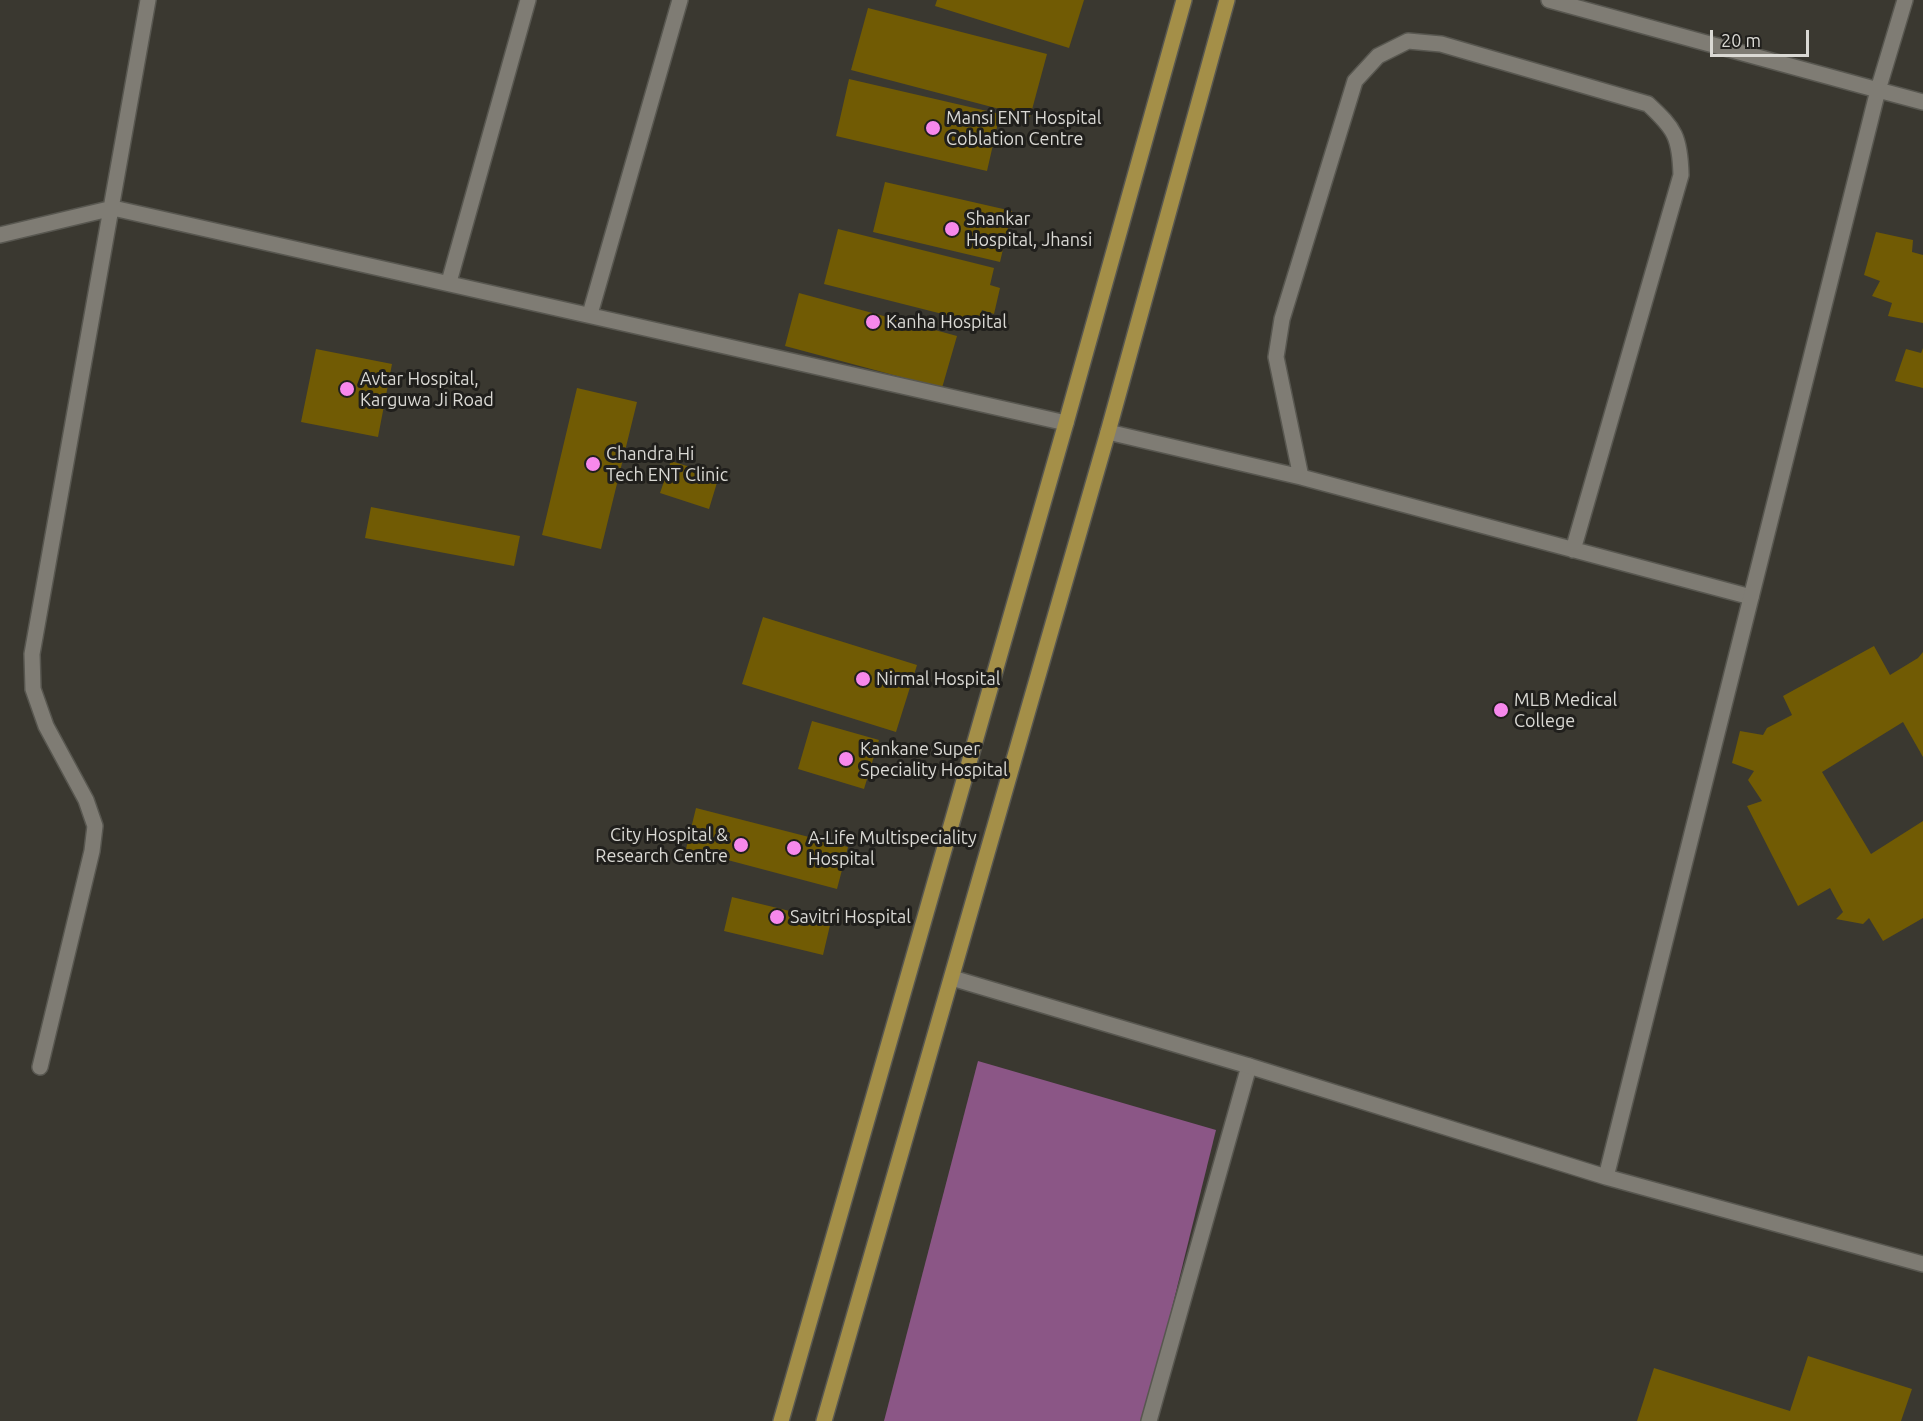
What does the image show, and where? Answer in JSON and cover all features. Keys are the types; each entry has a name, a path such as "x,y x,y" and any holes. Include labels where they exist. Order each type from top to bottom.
{"main road":[{"path":"781,1421 1066,423 1184,0"},
{"path":"824,1421 1108,432 1227,0"}],"street":[{"path":"40,1067 92,851 95,826 86,800 46,726 33,689 32,654 113,208 148,0"},
{"path":"449,282 528,0"},
{"path":"590,314 680,0"},
{"path":"1549,0 1923,102"},
{"path":"1606,1177 1878,90 1905,0"},
{"path":"1301,477 1276,357 1282,319 1355,81 1378,57 1408,41 1441,44 1648,104 1670,124 1680,147 1681,175 1573,550"},
{"path":"0,235 113,208 1066,423"},
{"path":"1108,432 1301,477 1751,597"},
{"path":"952,978 1249,1066 1606,1177 1923,1264"},
{"path":"1149,1421 1249,1066"}],"shaded area":[{"path":"978,1061 1216,1130 1144,1421 884,1421"}],"building":[{"path":"937,0 1084,0 1069,48 935,6"},
{"path":"868,8 1047,54 1030,117 851,70"},
{"path":"849,79 1000,114 987,171 836,136"},
{"path":"885,182 1012,211 1000,262 873,232"},
{"path":"838,229 994,268 990,285 1000,288 994,314 982,310 978,323 824,284"},
{"path":"1876,232 1913,240 1912,252 1923,255 1923,323 1888,316 1892,303 1872,296 1880,281 1864,275"},
{"path":"799,293 957,336 942,388 785,346"},
{"path":"1923,348 1923,388 1895,381 1906,349 1921,353"},
{"path":"316,349 392,364 378,437 301,422"},
{"path":"577,388 637,402 601,549 542,535"},
{"path":"671,461 719,476 709,509 660,493"},
{"path":"371,507 520,536 514,566 365,538"},
{"path":"763,617 917,665 896,732 742,684"},
{"path":"1874,646 1890,675 1918,658 1923,652 1923,757 1903,722 1822,772 1871,854 1923,821 1923,918 1883,941 1869,918 1863,924 1836,919 1843,912 1830,888 1798,906 1747,806 1762,801 1748,780 1754,771 1732,763 1740,731 1763,735 1767,728 1792,715 1783,696"},
{"path":"812,721 879,740 864,789 798,769"},
{"path":"696,808 848,847 837,889 686,849"},
{"path":"732,897 831,921 823,955 724,931"},
{"path":"1808,1356 1912,1389 1901,1421 1637,1421 1654,1368 1790,1411"}],"place":[{"name":"Mansi ENT Hospital Coblation Centre","path":"933,128"},
{"name":"Shankar Hospital, Jhansi","path":"952,229"},
{"name":"Kanha Hospital","path":"873,322"},
{"name":"Avtar Hospital, Karguwa Ji Road","path":"347,389"},
{"name":"Chandra Hi Tech ENT Clinic","path":"593,464"},
{"name":"Nirmal Hospital","path":"863,679"},
{"name":"MLB Medical College","path":"1501,710"},
{"name":"Kankane Super Speciality Hospital","path":"846,759"},
{"name":"City Hospital & Research Centre","path":"741,845"},
{"name":"A-Life Multispeciality Hospital","path":"794,848"},
{"name":"Savitri Hospital","path":"777,917"}]}
